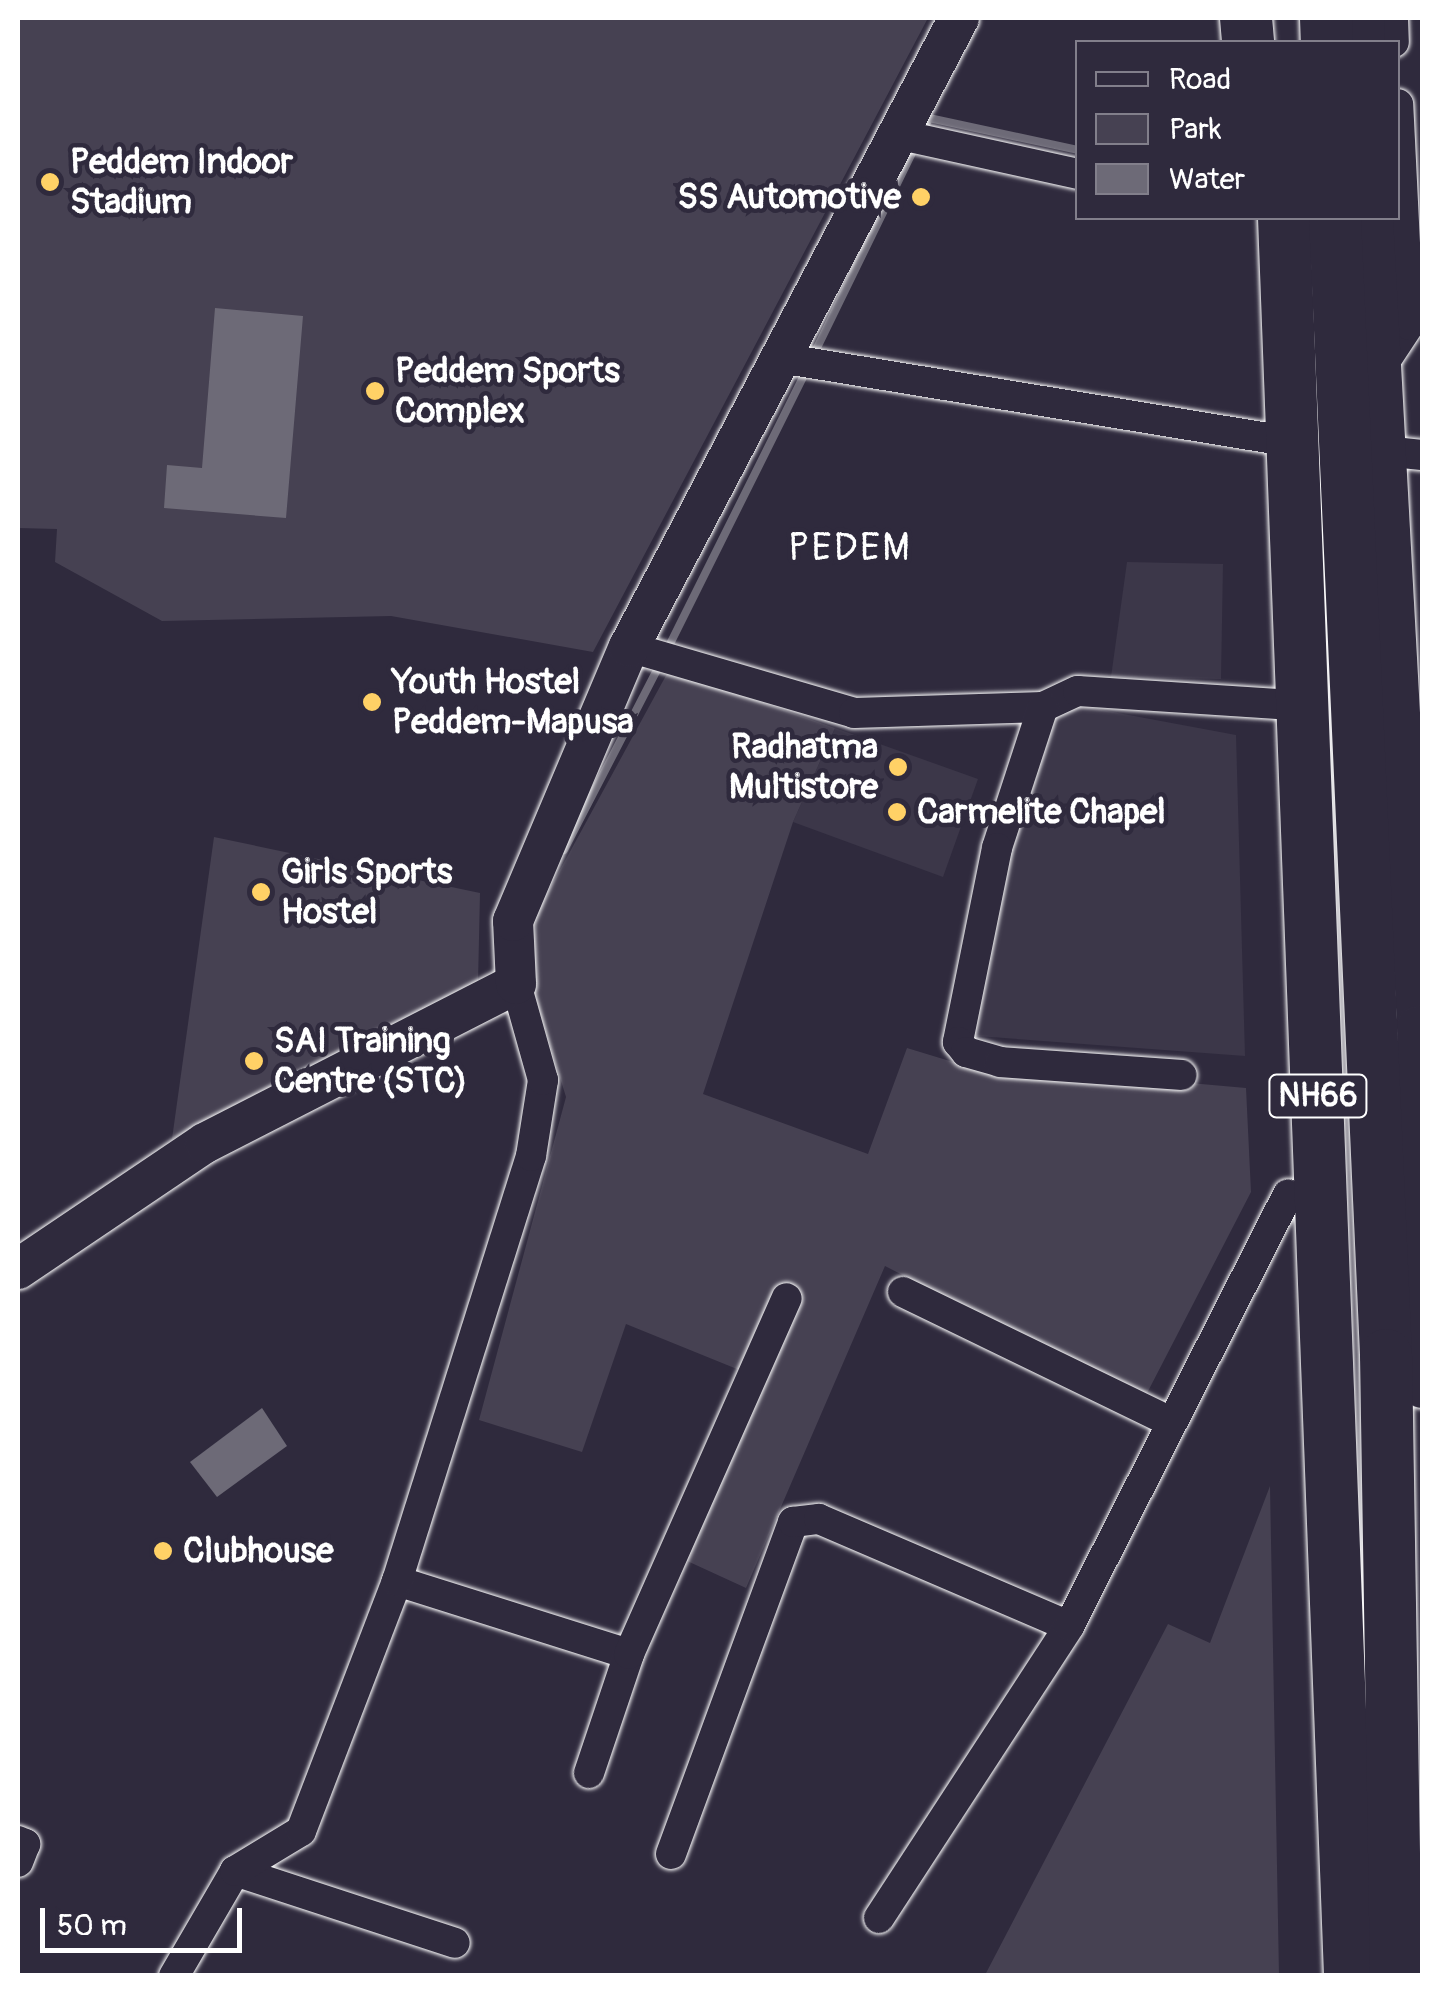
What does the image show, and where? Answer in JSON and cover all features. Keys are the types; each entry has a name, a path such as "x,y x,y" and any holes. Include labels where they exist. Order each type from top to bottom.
{"highway":[{"path":"1260,220 1274,439 1288,1194 1317,1976"},
{"name":"NH66","path":"1284,220 1350,1976"},
{"name":"NH66","path":"1335,220 1404,1372 1396,1976"},
{"path":"1404,1372 1422,1518"}],"street":[{"path":"174,1976 234,1872 301,1831 397,1581 530,1156 542,1080 516,984 514,921 629,647 902,135 959,18"},
{"path":"902,135 1075,173"},
{"path":"1399,220 1380,369 1403,453 1409,605 1417,1026 1404,1372"},
{"path":"780,358 1274,439"},
{"path":"629,647 854,713 1043,708 1078,691 1278,704"},
{"path":"1043,708 997,848 958,1042 966,1052 1000,1062 1182,1075"},
{"path":"18,1269 205,1143 516,984"},
{"path":"879,1918 1070,1626 1169,1420 1288,1194"},
{"path":"904,1292 1169,1420"},
{"path":"588,1774 629,1654 787,1298"},
{"path":"671,1854 793,1522 819,1519 1070,1626"},
{"path":"397,1581 629,1654"},
{"path":"18,1840 25,1844 18,1862"},
{"path":"234,1872 454,1943"}],"shaded area":[{"path":"1127,562 1223,564 1221,679 1111,677"},
{"path":"1059,702 1236,735 1245,1056 964,1035 1039,736"},
{"name":"Carmelite Chapel","path":"835,728 978,779 943,877 793,822"}],"green space":[{"name":"Peddem Sports Complex","path":"18,18 928,18 593,652 391,616 162,621 55,562 57,529 18,528"},
{"path":"669,670 835,728 793,822 703,1094 868,1154 907,1048 953,1062 1246,1088 1251,1192 1144,1399 885,1266 746,1588 685,1560 764,1380 626,1324 582,1452 479,1420 566,1097 533,989 536,914"},
{"name":"SAI Training Centre (STC)","path":"214,837 480,893 478,983 172,1139"},
{"path":"1270,1486 1279,1975 985,1975 1168,1624 1210,1643"}],"water":[{"path":"215,308 303,316 286,518 164,508 167,465 202,468"},
{"path":"262,1408 287,1446 217,1497 190,1462"}],"waterway":[{"path":"921,134 929,118 1075,149"},
{"path":"814,354 915,147"},
{"path":"667,650 806,371"},
{"path":"564,850 661,662"}],"place":[{"name":"Peddem Indoor Stadium","path":"50,182"},
{"name":"SS Automotive","path":"921,197"},
{"name":"Peddem Sports Complex","path":"375,391"},
{"name":"Youth Hostel Peddem-Mapusa","path":"372,702"},
{"name":"Radhatma Multistore","path":"898,767"},
{"name":"Carmelite Chapel","path":"897,812"},
{"name":"Girls Sports Hostel","path":"261,892"},
{"name":"SAI Training Centre (STC)","path":"254,1061"},
{"name":"Clubhouse","path":"163,1551"}],"district":[{"name":"PEDEM","path":"850,549"}]}
